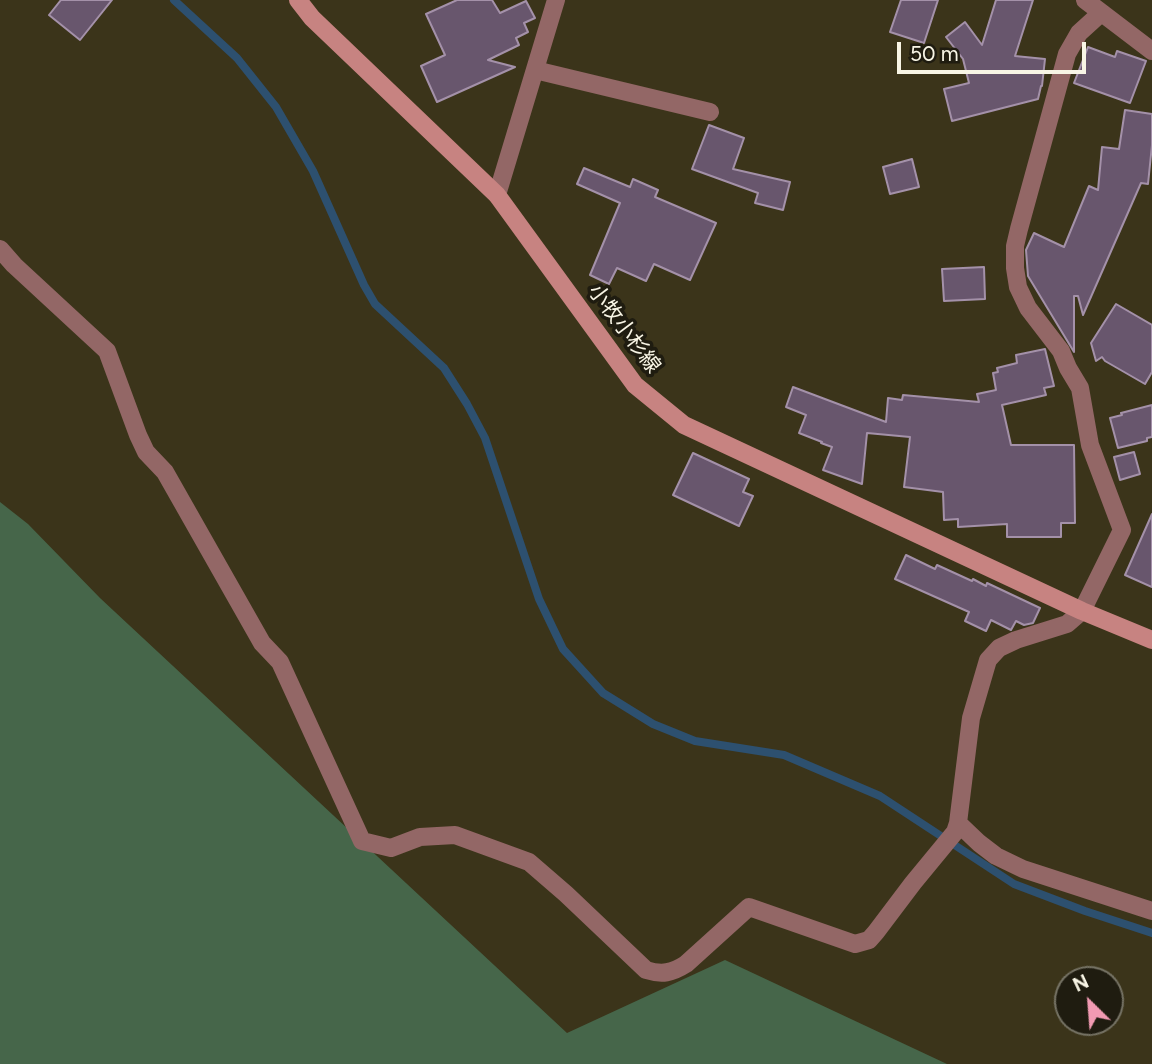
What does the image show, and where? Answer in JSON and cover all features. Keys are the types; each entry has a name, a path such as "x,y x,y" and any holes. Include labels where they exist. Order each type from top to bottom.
{"main road":[{"name":"小牧小杉線","path":"298,0 312,18 497,195 635,385 684,425 1082,611 1152,640"}],"street":[{"path":"1085,0 1152,51"},
{"path":"497,195 553,2"},
{"path":"0,249 107,351 146,452 165,472 262,643 280,662 362,841 391,848 420,837 455,835 529,862 646,970 664,973 686,964 749,907 855,944 869,940 957,828 971,718 988,660 999,648 1067,624 1082,611 1122,530 1090,445 1080,388 1061,351 1028,308 1018,287 1015,268 1018,229 1067,54 1079,33 1101,13"},
{"path":"535,69 710,111"},
{"path":"957,828 996,856 1016,866 1152,911"}],"green space":[{"path":"0,502 28,524 100,598 567,1033 725,960 947,1064 0,1064"}],"building":[{"path":"61,0 112,0 80,40 49,15"},
{"path":"457,0 492,0 500,13 526,1 535,18 524,23 528,32 516,38 519,45 488,60 515,67 437,102 421,66 445,55 426,14"},
{"path":"901,0 938,0 924,43 890,32"},
{"path":"996,0 1033,0 1015,56 1045,59 1038,99 952,121 944,89 969,83 963,59 946,37 965,22 982,45"},
{"path":"1088,47 1115,57 1117,51 1146,61 1130,103 1074,83"},
{"path":"1125,110 1152,114 1148,184 1141,183 1083,315 1078,296 1074,296 1074,352 1028,276 1026,250 1034,233 1064,247 1089,186 1098,190 1102,147 1119,149"},
{"path":"709,125 744,138 733,169 790,182 783,210 755,203 758,193 692,169"},
{"path":"912,159 919,187 890,194 883,167"},
{"path":"584,168 630,187 633,179 658,190 655,197 716,223 690,280 654,264 646,281 617,268 609,284 590,275 620,203 577,184"},
{"path":"984,267 985,299 944,301 942,269"},
{"path":"1116,304 1152,325 1152,372 1145,384 1102,357 1096,361 1091,343"},
{"path":"1045,349 1054,386 1044,388 1046,395 1002,405 1011,445 1074,445 1075,523 1061,523 1061,537 1007,537 1007,524 958,527 958,519 944,520 943,492 904,487 910,437 867,433 862,484 823,470 832,447 799,433 806,415 786,407 793,387 886,422 888,398 902,400 903,395 979,402 977,394 996,390 993,373 998,372 997,368 1017,363 1016,355"},
{"path":"1152,405 1152,437 1147,438 1147,441 1118,448 1110,418"},
{"path":"1134,452 1140,474 1120,480 1114,457"},
{"path":"693,453 749,479 743,492 753,496 739,526 673,495"},
{"path":"1152,514 1152,587 1125,575"},
{"path":"906,555 935,569 937,565 972,581 973,579 986,586 987,583 1040,608 1033,623 1024,625 1016,621 1011,630 991,620 986,631 965,621 969,612 895,579"}],"waterway":[{"path":"174,0 237,58 276,107 313,171 375,304 444,368 467,404 485,438 539,599 563,649 603,693 653,724 695,741 784,755 880,796 1014,884 1152,933"}]}
